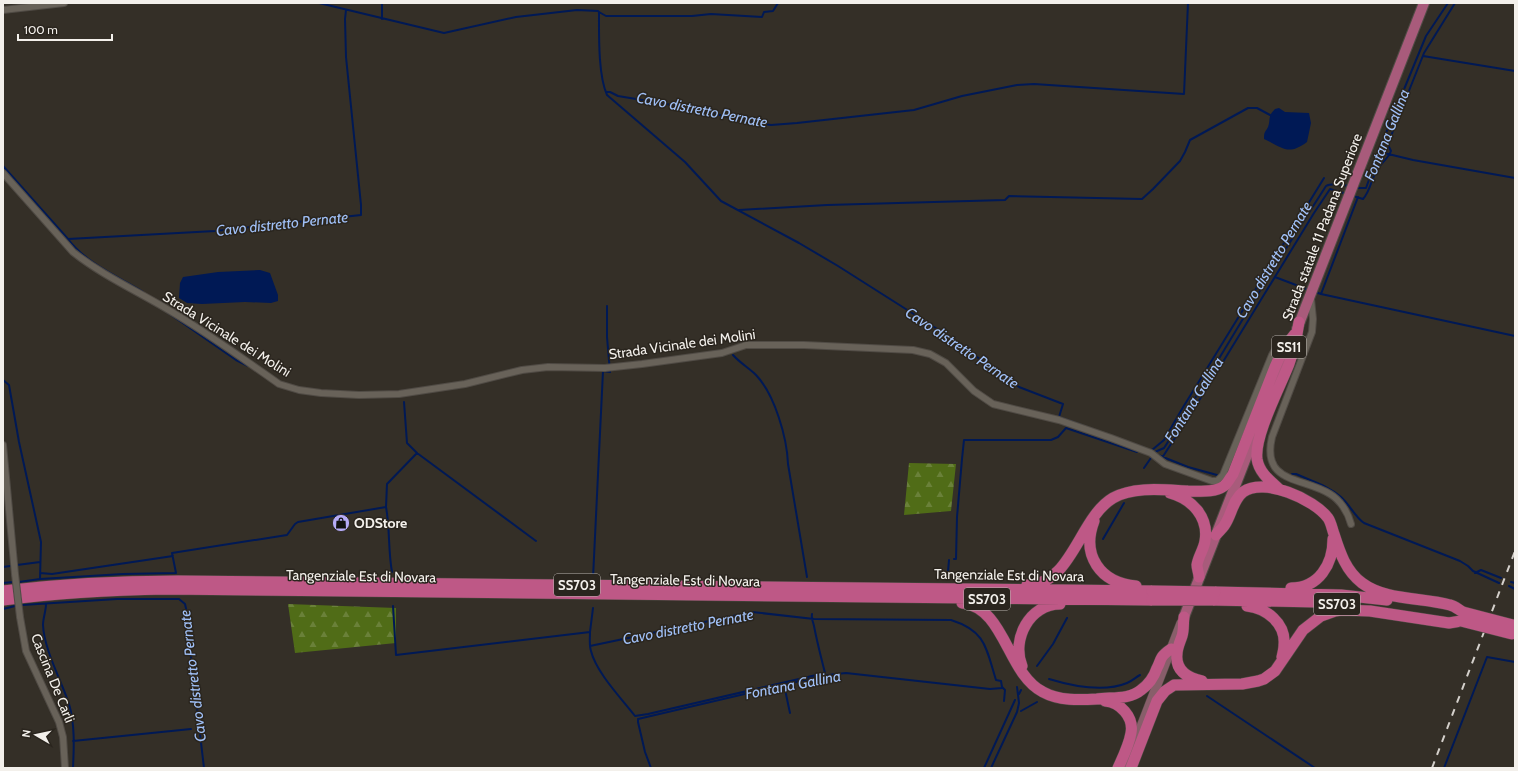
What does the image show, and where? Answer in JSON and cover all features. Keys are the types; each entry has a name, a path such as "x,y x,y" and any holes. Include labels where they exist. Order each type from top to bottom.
{"highway":[{"name":"SS703","path":"1280,490 1264,476 1258,465 1257,453 1259,438 1289,364 1295,344 1299,322"},
{"name":"SS703","path":"887,588 924,584 1039,584 1055,575 1060,569 1074,549 1086,527 1101,508 1108,502 1126,492 1160,490 1208,491 1224,486 1233,474 1283,349 1295,334"},
{"name":"SS703","path":"1216,535 1225,525 1235,500 1244,492 1260,486 1280,490 1303,499 1319,509 1328,518 1344,563 1363,584 1382,593 1451,605 1462,617"},
{"name":"SS703","path":"1160,490 1185,499 1195,506 1200,514 1205,527 1206,539 1197,564 1199,577"},
{"path":"1096,515 1092,525 1090,544 1093,560 1103,573 1117,582 1136,586 1152,596 1214,596 1266,611 1275,620 1282,631 1284,644 1280,664"},
{"name":"SS703","path":"1214,596 1222,587 1298,588 1308,584 1320,576 1327,566 1332,552 1334,534"},
{"name":"Tangenziale Est di Novara","path":"3,591 106,582 178,580 887,588 1152,596"},
{"name":"Tangenziale Est di Novara","path":"3,600 70,593 167,589 1134,600 1152,596"},
{"name":"SS703","path":"1214,596 1353,605 1462,617 1514,630"},
{"name":"SS703","path":"821,597 852,601 960,602 974,606 984,612 993,623 1020,671 1038,690 1055,697 1109,701 1115,703 1123,709 1129,718 1131,732 1118,768"},
{"name":"SS703","path":"1027,679 1018,653 1019,640 1027,622 1039,612 1046,607 1055,604 1123,605 1134,600"},
{"name":"SS703","path":"1131,768 1157,701 1165,691 1174,685 1181,684 1242,684 1258,681 1270,675 1280,664 1294,641 1303,630 1321,616 1342,610 1370,611 1449,623 1462,617"},
{"name":"SS703","path":"1184,617 1182,634 1176,655 1178,665 1183,673 1188,677 1214,683"},
{"name":"SS703","path":"1090,699 1126,697 1141,690 1153,676 1162,657 1171,649"}],"main road":[{"name":"Strada statale 11 Padana Superiore","path":"1184,617 1424,3"},
{"path":"1124,768 1184,617"}],"street":[{"path":"3,10 64,3"},
{"name":"Strada Vicinale dei Molini","path":"3,173 73,252 104,274 162,306 279,384 306,391 359,395 399,394 465,384 522,370 548,367 610,368 722,353 746,345 759,344 913,350 930,354 946,364 974,391 993,404 1059,420 1212,481 1217,481 1223,475 1272,355 1276,348 1295,334"},
{"path":"1311,292 1313,320 1312,332 1272,438 1270,456 1273,465 1282,475 1330,494 1342,506 1351,524"},
{"name":"Cascina De Carli","path":"3,446 15,574 26,651 60,722 63,737 65,768"}],"green space":[{"path":"909,463 956,464 951,511 904,515"},
{"path":"288,604 396,608 396,643 295,653"}],"shaded area":[{"path":"1279,108 1285,112 1309,113 1311,123 1307,142 1295,149 1290,150 1281,148 1264,139 1264,133 1268,127 1271,114 1275,109"},
{"path":"260,270 270,273 278,295 278,301 271,303 245,302 202,304 187,303 179,298 180,283 183,277 218,272"}],"waterway":[{"name":"Cavo distretto Pernate","path":"319,3 444,33 516,17 577,10 598,11 602,77 607,95 685,162 721,201 838,266 942,332 1019,387 1063,404 1059,417 1142,447"},
{"name":"Cavo distretto Pernate","path":"382,3 382,19"},
{"name":"Cavo distretto Pernate","path":"599,12 606,16 692,16 711,14 762,17 764,12 773,11 778,3"},
{"name":"Cavo distretto Pernate","path":"606,92 610,92 618,96 672,105 771,125 914,110 962,96 1017,85 1034,84 1184,94 1188,3"},
{"name":"Fontana Gallina","path":"1355,188 1366,188 1386,133 1426,36 1448,3"},
{"name":"Cavo distretto Pernate","path":"1353,196 1363,199 1368,192 1377,170 1390,154 1391,151 1388,145 1389,141 1424,53 1455,3"},
{"name":"Cavo distretto Pernate","path":"3,166 68,239 215,231 361,215 346,57 346,10"},
{"name":"Cavo distretto Pernate","path":"1423,56 1515,71"},
{"name":"Cavo distretto Pernate","path":"739,210 827,205 1005,200 1009,196 1142,199 1180,161 1190,140 1248,108 1257,108 1270,115"},
{"name":"Cavo distretto Pernate","path":"1380,152 1413,160 1515,178"},
{"name":"Cavo distretto Pernate","path":"1152,450 1164,440 1324,178"},
{"name":"Fontana Gallina","path":"1144,468 1155,452 1164,448 1177,428 1278,261 1326,186 1334,184 1349,186"},
{"name":"Cavo distretto Pernate","path":"1162,458 1330,189 1347,194"},
{"name":"Cavo distretto Pernate","path":"1315,292 1321,294 1358,197"},
{"name":"Cavo distretto Pernate","path":"68,239 93,263 143,292"},
{"name":"Cavo distretto Pernate","path":"1275,277 1309,290"},
{"name":"Cavo distretto Pernate","path":"1321,294 1515,336"},
{"path":"593,578 603,371 610,372 607,337 607,306"},
{"name":"Cavo distretto Pernate","path":"164,310 236,360 248,366"},
{"name":"Cavo distretto Pernate","path":"733,355 756,375 763,384 779,417 785,442 807,577"},
{"name":"Cavo distretto Pernate","path":"3,380 9,385 19,442 41,542 40,579"},
{"name":"Cavo distretto Pernate","path":"404,402 407,443 417,453"},
{"path":"954,559 956,559 957,517 964,440 1051,440 1058,437 1066,428 1137,452"},
{"name":"Cavo distretto Pernate","path":"386,507 387,484 417,453 536,541"},
{"name":"Cavo distretto Pernate","path":"1158,455 1188,467 1217,475"},
{"name":"Cavo distretto Pernate","path":"1292,474 1296,474 1320,484 1336,493 1364,523 1460,561 1473,571 1499,583"},
{"name":"Fontana Gallina","path":"1103,539 1124,503"},
{"name":"Cavo distretto Pernate","path":"19,582 40,579 123,574 176,573 172,553 287,535 298,522 386,507 392,572"},
{"name":"Cavo distretto Pernate","path":"40,573 52,574 173,556"},
{"name":"Cavo distretto Pernate","path":"948,572 949,560"},
{"name":"Cavo distretto Pernate","path":"17,565 40,562"},
{"name":"Cavo distretto Pernate","path":"3,567 10,566"},
{"name":"Cavo distretto Pernate","path":"1475,573 1481,570 1501,578"},
{"name":"Cavo distretto Pernate","path":"3,583 13,582"},
{"name":"Cavo distretto Pernate","path":"1511,582 1515,583"},
{"name":"Cavo distretto Pernate","path":"1509,586 1515,589"},
{"name":"Cavo distretto Pernate","path":"22,605 117,599 179,599 185,604 204,768"},
{"name":"Cavo distretto Pernate","path":"46,604 43,622 46,644 71,712 74,744 73,768"},
{"name":"Cavo distretto Pernate","path":"3,609 15,606"},
{"name":"Cavo distretto Pernate","path":"393,606 396,655 590,632 590,649 598,667 603,676 635,716 825,673 812,614"},
{"path":"590,632 593,608"},
{"name":"Cavo distretto Pernate","path":"590,646 752,612 814,619 951,620 963,624 978,635 983,642 996,680 1001,681 1002,687 1005,690 1004,701"},
{"name":"Fontana Gallina","path":"1037,666 1053,644 1067,618"},
{"name":"Cavo distretto Pernate","path":"1444,768 1487,657 1515,662"},
{"name":"Fontana Gallina","path":"651,768 645,752 638,719 809,679 846,673 990,689 1002,688"},
{"name":"Cavo distretto Pernate","path":"1049,679 1077,686 1108,688 1127,683 1140,675"},
{"path":"784,685 790,713"},
{"path":"991,768 1017,712 1019,703 1017,687"},
{"name":"Cavo distretto Pernate","path":"1019,694 1021,690"},
{"name":"Cavo distretto Pernate","path":"1207,696 1315,768"},
{"name":"Cavo distretto Pernate","path":"984,768 1015,700"},
{"name":"Cavo distretto Pernate","path":"1021,711 1037,702"},
{"name":"Cavo distretto Pernate","path":"73,741 191,729"}],"railway":[{"path":"1432,768 1515,551"}],"place":[{"name":"ODStore","path":"341,523"}]}
